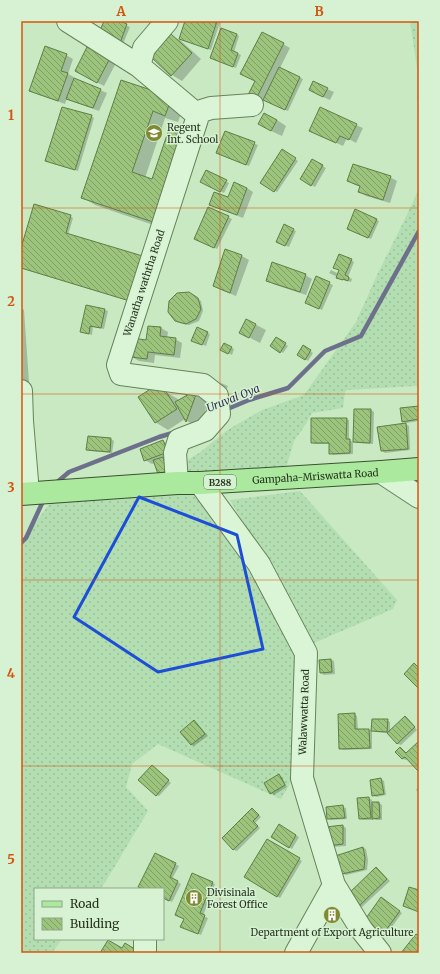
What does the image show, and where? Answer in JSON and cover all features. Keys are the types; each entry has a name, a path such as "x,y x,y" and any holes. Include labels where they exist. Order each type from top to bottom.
{"main road":[{"name":"Gampaha-Mriswatta Road","path":"24,493 419,469"}],"street":[{"path":"68,21 139,66 195,112 211,108 252,105"},
{"path":"139,66 144,48 167,21"},
{"name":"Wanatha waththa Road","path":"177,483 175,453 179,440 205,430 219,414 217,396 203,385 121,374 118,365 197,119 195,112"},
{"path":"21,391 24,493"},
{"path":"381,472 419,497"},
{"name":"Walawwatta Road","path":"200,483 259,564 306,653 302,778 334,885 361,929 380,953"},
{"path":"296,953 334,885"},
{"path":"145,940 145,953"}],"highlighted area":[{"path":"139,497 237,535 263,649 158,672 74,617"}],"green space":[{"path":"410,21 419,21 419,117 417,98 417,68"},
{"path":"419,164 419,388 416,386 347,390 345,392 343,408 312,413 294,441 287,465 191,479 181,472 186,461 199,453 229,429 262,410 304,395 356,322 418,191"},
{"path":"300,491 397,600 393,609 307,646 284,593 230,500"},
{"path":"197,494 232,538 295,647 302,674 298,770 281,799 158,744 132,764 126,787 148,811 106,881 101,888 34,888 34,940 61,940 52,953 21,953 21,542 53,499"}],"building":[{"path":"104,21 120,21 127,24 120,43 98,35"},
{"path":"185,21 217,21 208,49 179,39"},
{"path":"221,28 237,34 231,50 238,53 233,67 210,58"},
{"path":"262,32 284,43 256,99 248,95 255,81 240,74"},
{"path":"171,34 192,53 171,76 151,57"},
{"path":"45,46 67,54 61,71 68,73 58,101 29,91"},
{"path":"87,47 110,58 97,83 75,71"},
{"path":"279,67 300,77 285,110 263,100"},
{"path":"74,78 101,89 93,108 66,99"},
{"path":"121,80 172,97 165,116 153,111 132,172 152,179 169,129 189,136 159,224 81,198"},
{"path":"313,81 328,88 323,97 309,90"},
{"path":"62,107 92,115 75,170 45,161"},
{"path":"320,107 357,124 349,140 340,136 336,143 309,131"},
{"path":"264,113 277,120 271,131 258,124"},
{"path":"225,131 255,142 246,165 216,153"},
{"path":"282,149 296,158 274,192 260,183"},
{"path":"312,159 323,165 311,186 300,179"},
{"path":"353,164 391,176 383,200 358,192 360,186 347,181"},
{"path":"206,170 227,180 220,192 200,182"},
{"path":"234,182 247,188 237,215 209,205 214,192 228,197"},
{"path":"34,204 71,215 66,233 146,257 133,302 21,268 21,248"},
{"path":"208,207 229,216 214,248 194,239"},
{"path":"355,209 377,219 368,238 347,229"},
{"path":"284,224 294,229 285,246 276,242"},
{"path":"225,249 242,255 230,293 213,286"},
{"path":"339,254 352,259 345,275 349,277 348,281 336,278 339,270 333,268"},
{"path":"272,262 306,274 300,292 266,281"},
{"path":"316,276 330,282 319,309 305,303"},
{"path":"189,292 198,298 201,309 196,319 186,324 175,321 168,312 169,301 177,293"},
{"path":"86,305 105,309 101,328 90,326 89,334 80,332"},
{"path":"246,319 256,324 249,338 239,333"},
{"path":"148,326 161,327 160,336 176,338 174,355 148,352 147,359 131,357 133,338 146,340"},
{"path":"197,327 208,332 202,345 191,341"},
{"path":"276,337 286,343 280,353 270,346"},
{"path":"224,343 232,347 228,354 220,350"},
{"path":"303,345 311,350 305,360 297,355"},
{"path":"152,388 165,390 177,409 155,423 138,397"},
{"path":"198,389 186,422 175,402"},
{"path":"419,406 419,419 402,422 400,408"},
{"path":"354,409 371,409 370,443 353,442"},
{"path":"311,418 347,418 346,439 350,439 350,453 329,454 329,443 311,443"},
{"path":"406,423 408,449 381,451 377,427"},
{"path":"88,436 111,438 110,452 86,450"},
{"path":"163,440 168,452 144,461 140,449"},
{"path":"163,457 167,471 158,474 153,460"},
{"path":"331,659 332,672 320,673 319,660"},
{"path":"414,663 419,668 419,689 404,674"},
{"path":"355,713 355,729 369,729 370,748 339,749 338,714"},
{"path":"405,716 415,727 397,744 387,733"},
{"path":"372,719 388,719 387,732 371,731"},
{"path":"194,720 205,734 191,745 180,732"},
{"path":"419,741 418,771 405,757 402,759 395,752 400,747 406,753"},
{"path":"152,765 169,780 156,796 138,780"},
{"path":"279,774 285,785 270,794 264,783"},
{"path":"381,778 384,794 372,796 370,780"},
{"path":"369,797 371,818 359,819 357,798"},
{"path":"372,802 379,802 380,818 372,819"},
{"path":"343,805 345,818 327,819 326,807"},
{"path":"252,808 259,815 253,821 258,826 233,850 222,838"},
{"path":"279,824 296,835 289,848 271,837"},
{"path":"343,825 343,844 327,846 326,827"},
{"path":"267,839 300,858 277,897 244,877"},
{"path":"363,847 365,858 364,869 337,874 332,857"},
{"path":"155,853 176,863 170,877 178,881 169,901 164,898 164,888 138,887"},
{"path":"376,867 387,879 358,907 347,895"},
{"name":"Divisinala Forest Office","path":"192,873 213,882 200,913 205,915 198,934 180,927 184,919 175,915"},
{"path":"409,887 419,890 419,912 403,906"},
{"path":"381,897 400,911 383,934 364,921"},
{"name":"Department of Export Agriculture","path":"337,910 335,919 326,920 328,911"},
{"path":"416,934 419,936 419,953 401,953"},
{"path":"108,940 122,948 125,943 138,951 136,953 100,953"}],"waterway":[{"name":"Uruval Oya","path":"225,410 249,400 288,388 325,351 361,336 419,231"},
{"name":"Uruval Oya","path":"55,484 69,472 159,437 176,432"},
{"name":"Uruval Oya","path":"21,543 26,538 44,499"}],"place":[{"name":"Regent Int. School","path":"154,133"},
{"name":"Divisinala Forest Office","path":"194,898"},
{"name":"Department of Export Agriculture","path":"332,915"}]}
